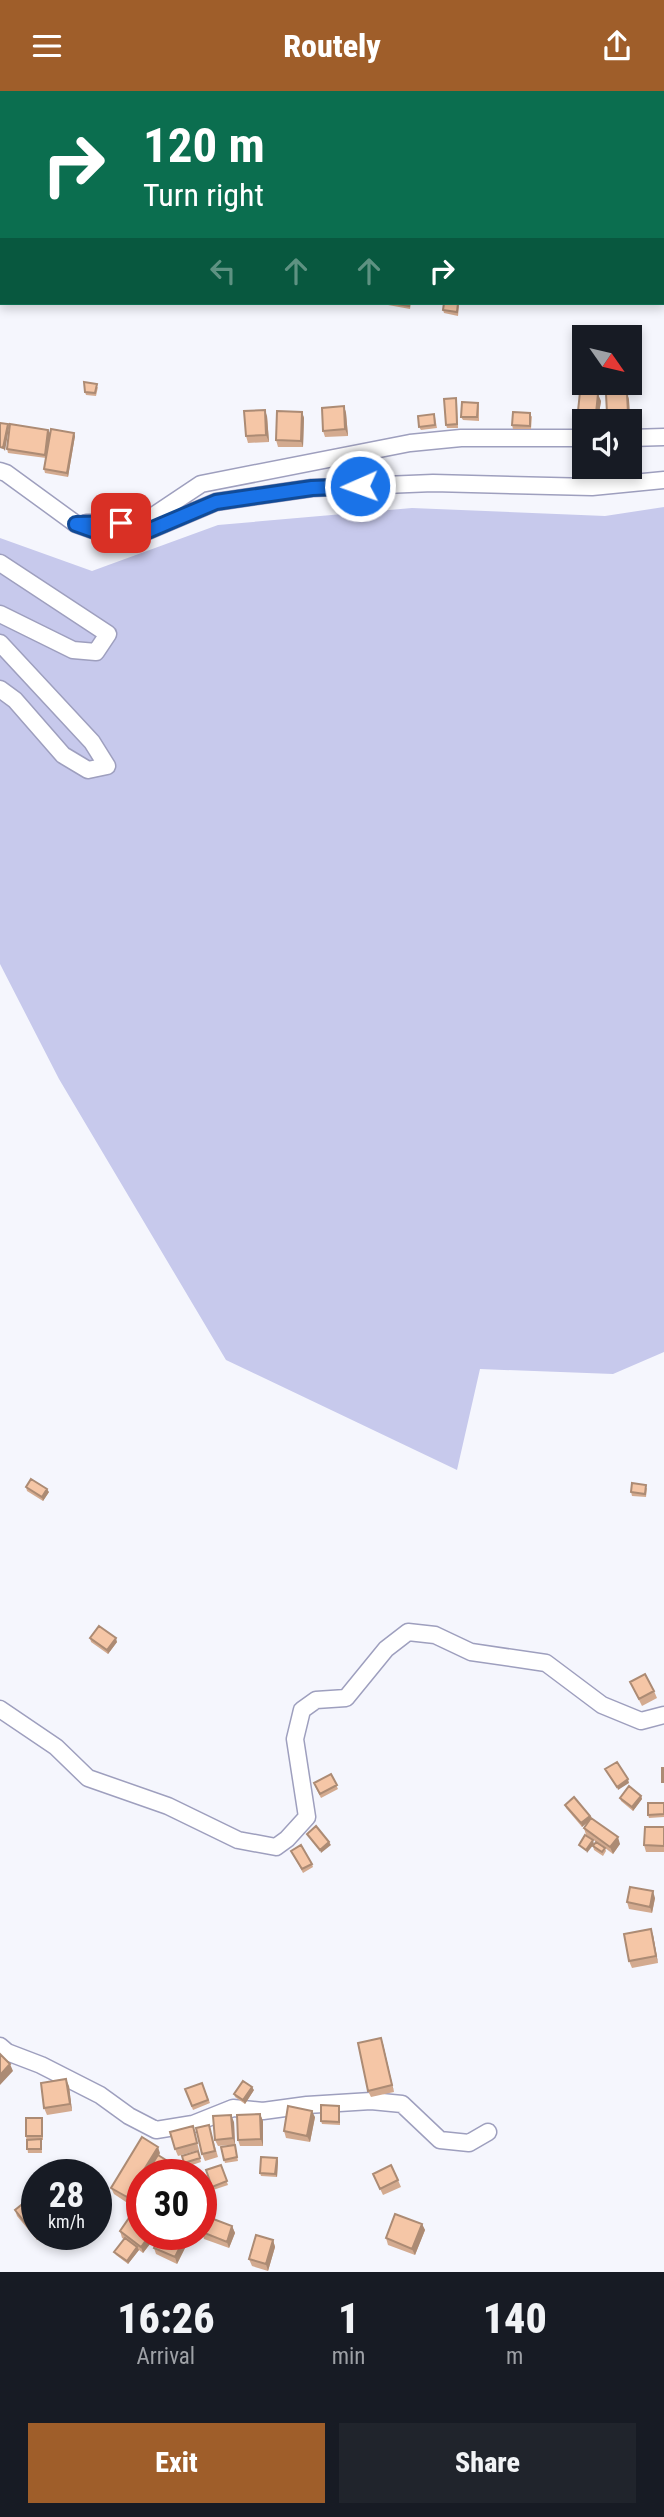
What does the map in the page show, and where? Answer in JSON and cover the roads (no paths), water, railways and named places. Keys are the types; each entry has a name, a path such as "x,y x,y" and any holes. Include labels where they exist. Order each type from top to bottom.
{"street":[{"path":"642,438 664,437"},
{"path":"76,524 144,522 201,484 410,443 461,438 572,438"},
{"path":"0,471 76,524 124,541 216,502 312,488 433,483 592,487 664,480"},
{"path":"0,563 108,634 96,652 73,650 0,614"},
{"path":"0,643 92,742 107,766 88,770 63,755 15,701 0,689"},
{"path":"0,1709 56,1747 88,1778 168,1806 238,1839 276,1847 307,1817 295,1739 302,1710 316,1700 346,1698 386,1649 408,1632 435,1635 471,1652 546,1663 602,1705 641,1721 664,1715"},
{"path":"0,2046 7,2052 41,2065 100,2095 156,2130 192,2124 233,2108 263,2111 371,2101 402,2104 419,2123 440,2140 469,2143 488,2132"}]}
